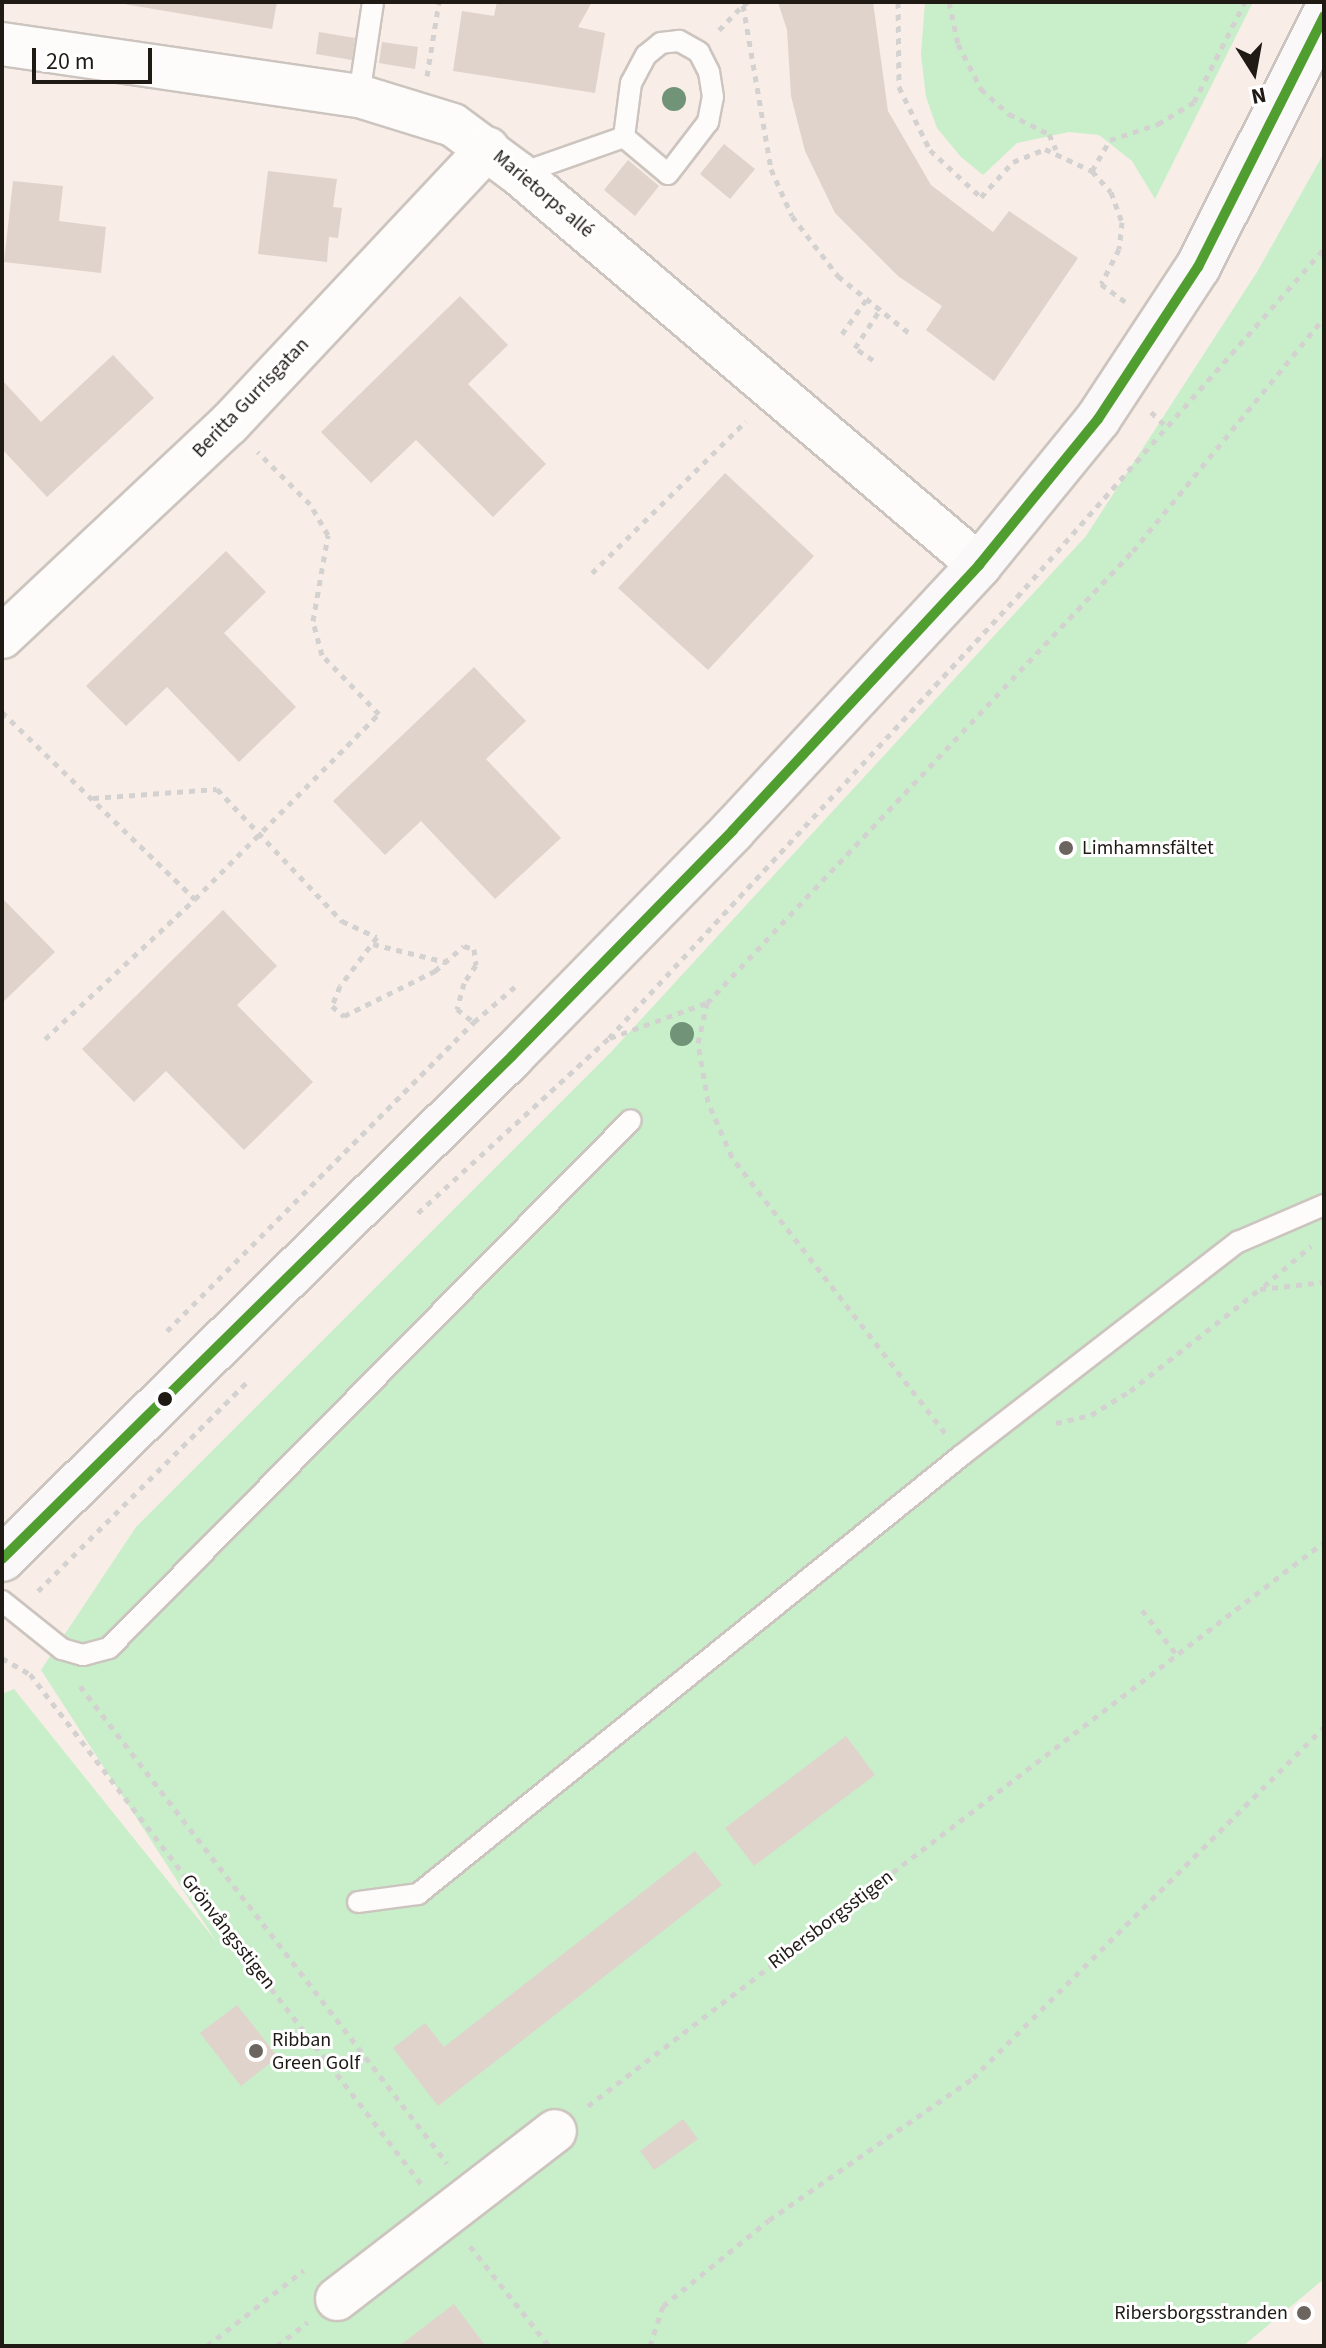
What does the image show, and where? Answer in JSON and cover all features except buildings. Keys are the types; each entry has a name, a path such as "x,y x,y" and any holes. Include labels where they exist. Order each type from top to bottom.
{"main road":[{"path":"2,1559 512,1056 733,830 979,565 1098,419 1198,267 1324,16"}],"street":[{"name":"Marietorps allé","path":"2,44 359,96 453,125 504,161 979,565"},
{"name":"Beritta Gurrisgatan","path":"2,637 504,161"},
{"path":"337,2299 555,2131"}],"lane":[{"path":"359,96 373,2"},
{"path":"679,41 699,52 713,97 708,122 692,150 668,174 624,137 631,83 646,55 661,43 679,41"},
{"path":"504,161 624,137"},
{"path":"2,1601 62,1649 83,1655 109,1648 137,1625 631,1120"},
{"path":"358,1902 418,1894 962,1455 1238,1242 1324,1205"}],"path":[{"path":"422,114 439,2"},
{"path":"748,2 743,5 771,169 813,247 866,300 913,336"},
{"path":"898,2 896,63 904,104 930,150 952,175 981,197 1013,162 1034,152 1057,151 1092,171 1116,200 1122,222 1119,249 1101,284 1130,305"},
{"path":"949,2 958,44 981,89 1009,114 1049,134 1057,151"},
{"path":"1092,171 1110,140 1158,124 1194,102 1245,2"},
{"path":"1017,597 1324,249"},
{"path":"1122,317 1136,294"},
{"path":"842,334 866,300"},
{"path":"873,360 855,348 879,311"},
{"path":"609,1038 707,1003 1133,551 1324,318"},
{"path":"592,573 776,392"},
{"path":"45,1039 195,899 379,714 322,655 313,621 328,535 310,504 229,424"},
{"path":"2,712 195,899"},
{"path":"92,798 217,789 342,921 377,937 340,986 332,1006 344,1016 446,962 464,946 474,949 476,965 464,983 457,1009 512,1056"},
{"path":"373,944 446,962"},
{"path":"156,1343 474,1022 531,973"},
{"path":"707,1003 698,1043 708,1102 732,1157 962,1455"},
{"path":"1016,1413 1065,1423 1091,1415 1164,1367 1313,1244"},
{"path":"1260,1289 1324,1282"},
{"name":"Ribersborgsstigen","path":"555,2131 1324,1542"},
{"path":"1142,1610 1177,1655"},
{"name":"Grönvångsstigen","path":"62,1649 81,1688 459,2205"},
{"name":"Grönvångsstigen","path":"2,1658 30,1674 459,2205"},
{"path":"650,2346 663,2306 769,2220 973,2078 1324,1727"},
{"path":"459,2205 549,2346"}],"green space":[{"path":"925,2 1253,2 1155,199 1132,161 1099,135 1069,132 1017,143 983,175 961,157 937,128 926,97 921,54"},
{"path":"1324,153 1324,2279 1243,2346 2,2346 2,1694 14,1689 216,1941 41,1670 136,1527 611,1052 1086,536 1257,272"}],"transit line":[{"path":"2,1559 512,1056 733,830 979,565 1098,419 1198,267 1324,16"}],"place":[{"name":"Limhamnsfältet","path":"1066,848"},
{"name":"Ribban Green Golf","path":"256,2051"},
{"name":"Ribersborgsstranden","path":"1304,2313"}]}
